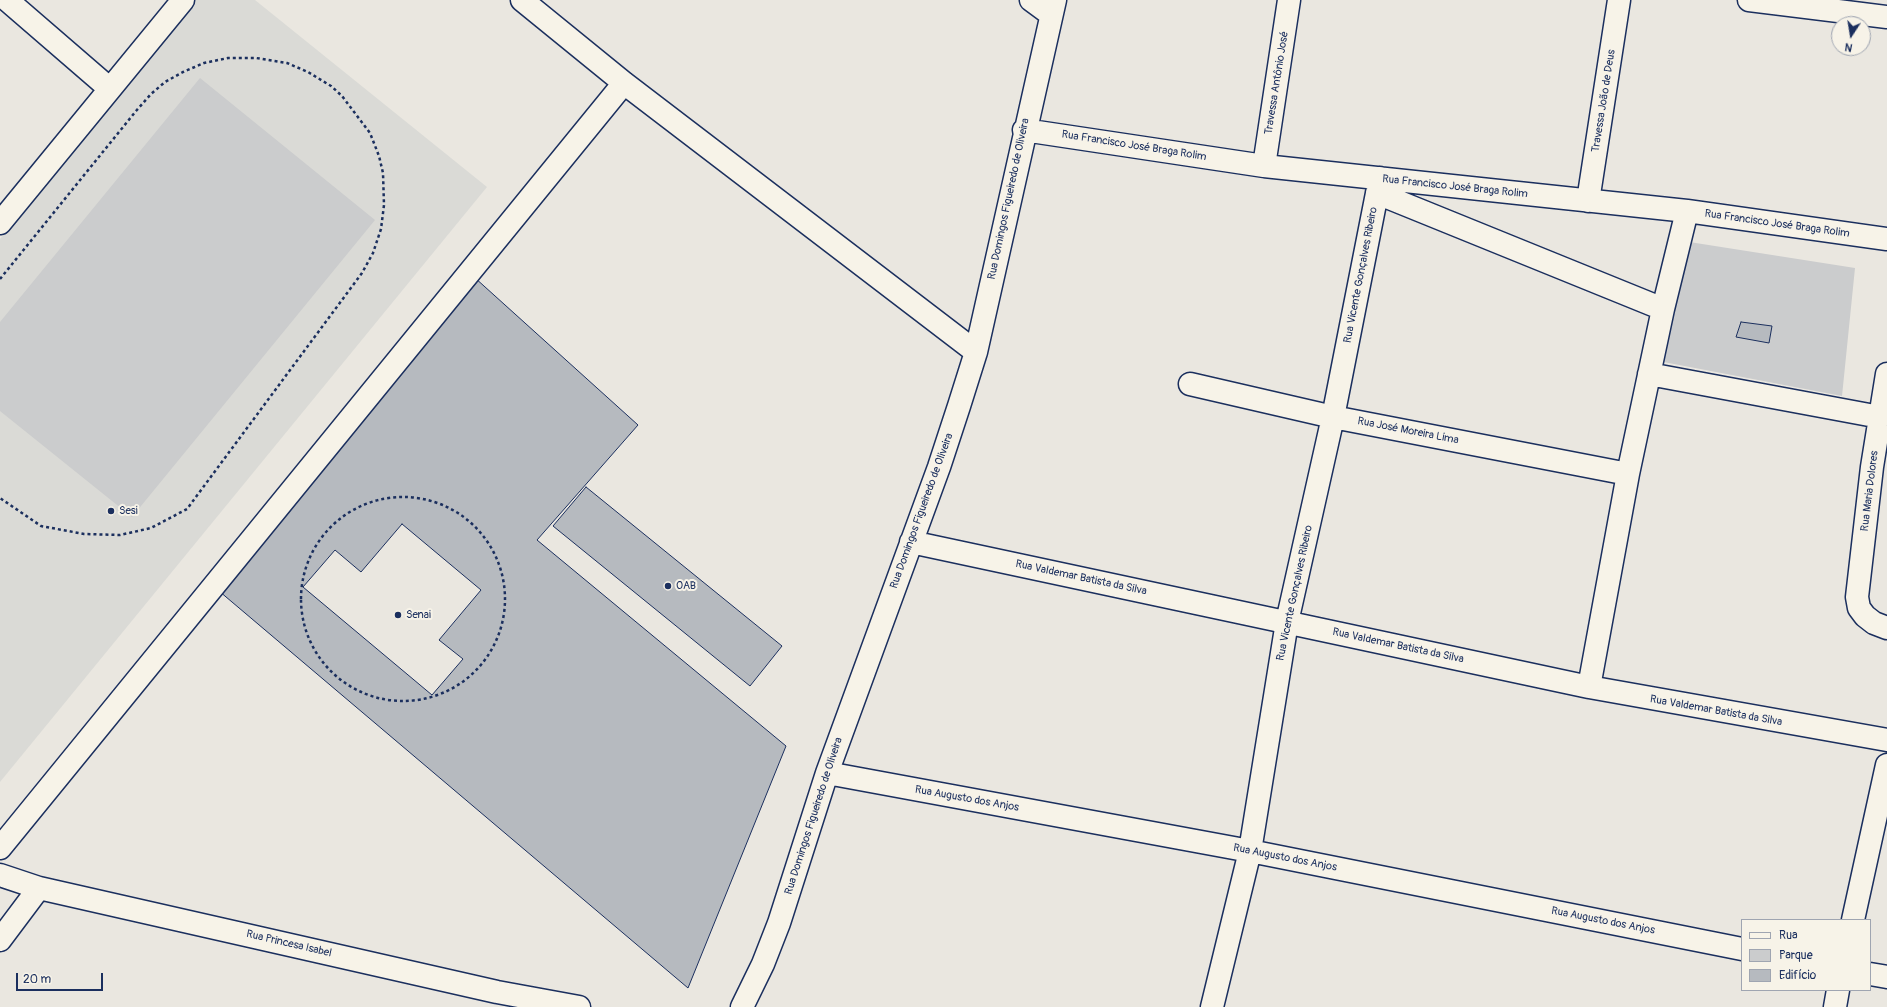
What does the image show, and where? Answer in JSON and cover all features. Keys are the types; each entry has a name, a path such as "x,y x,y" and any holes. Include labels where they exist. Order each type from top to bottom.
{"street":[{"path":"7,0 110,89"},
{"path":"0,223 183,0"},
{"path":"522,0 624,83 976,352"},
{"path":"1031,0 1053,7"},
{"name":"Travessa Antônio José","path":"1264,166 1289,0"},
{"name":"Travessa João de Deus","path":"1588,201 1619,0"},
{"path":"1749,0 1887,17"},
{"name":"Rua Domingos Figueiredo de Oliveira","path":"742,1007 763,964 779,922 827,773 939,467 976,352 1024,130 1053,7"},
{"path":"0,848 624,83"},
{"name":"Rua Francisco José Braga Rolim","path":"1024,130 1264,166 1378,186 1588,201 1687,211 1887,239"},
{"path":"1378,186 1663,309"},
{"name":"Rua Vicente Gonçalves Ribeiro","path":"1212,1007 1250,851 1287,622 1333,417 1378,186"},
{"path":"1589,688 1628,474 1663,309 1687,211"},
{"path":"1649,374 1880,417"},
{"name":"Rua Maria Dolores","path":"1887,374 1880,417 1880,468 1857,587 1859,608 1865,616 1874,623 1887,628"},
{"name":"Rua José Moreira Lima","path":"1190,384 1333,417 1628,474"},
{"name":"Rua Valdemar Batista da Silva","path":"911,542 1589,688 1887,740"},
{"path":"1853,919 1887,764"},
{"name":"Rua Augusto dos Anjos","path":"827,773 1250,851 1741,948"},
{"name":"Rua Princesa Isabel","path":"0,875 39,888 492,999 579,1007"},
{"path":"0,940 39,888"},
{"path":"1871,974 1887,977"},
{"path":"1835,1007 1838,991"}],"path":[{"path":"0,279 151,94 165,82 204,63 228,58 256,58 287,63 308,72 331,86 342,96 370,133 379,156 383,173 384,205 381,229 373,253 362,273 187,510 150,528 120,535 84,534 41,526 0,498"},
{"path":"413,497 445,505 474,524 494,551 505,583 505,617 493,649 472,675 443,693 410,701 376,697 345,683 320,659 305,629 302,610 300,596 307,564 323,534 348,512 379,499 386,498 413,497"}],"shaded area":[{"name":"Sesi","path":"196,0 255,0 487,187 0,782 0,239"}],"green space":[{"path":"200,78 375,220 132,517 0,411 0,322"},
{"path":"1683,241 1855,268 1842,396 1653,360"}],"building":[{"path":"474,277 638,425 537,540 786,746 688,988 219,591"},
{"path":"1741,322 1772,326 1769,343 1736,337"},
{"name":"OAB","path":"586,487 782,646 750,686 553,526"},
{"name":"Senai","path":"402,524 481,590 439,640 463,659 432,695 303,587 335,550 361,572"}],"place":[{"name":"Sesi","path":"111,511"},
{"name":"OAB","path":"668,586"},
{"name":"Senai","path":"398,615"}]}
